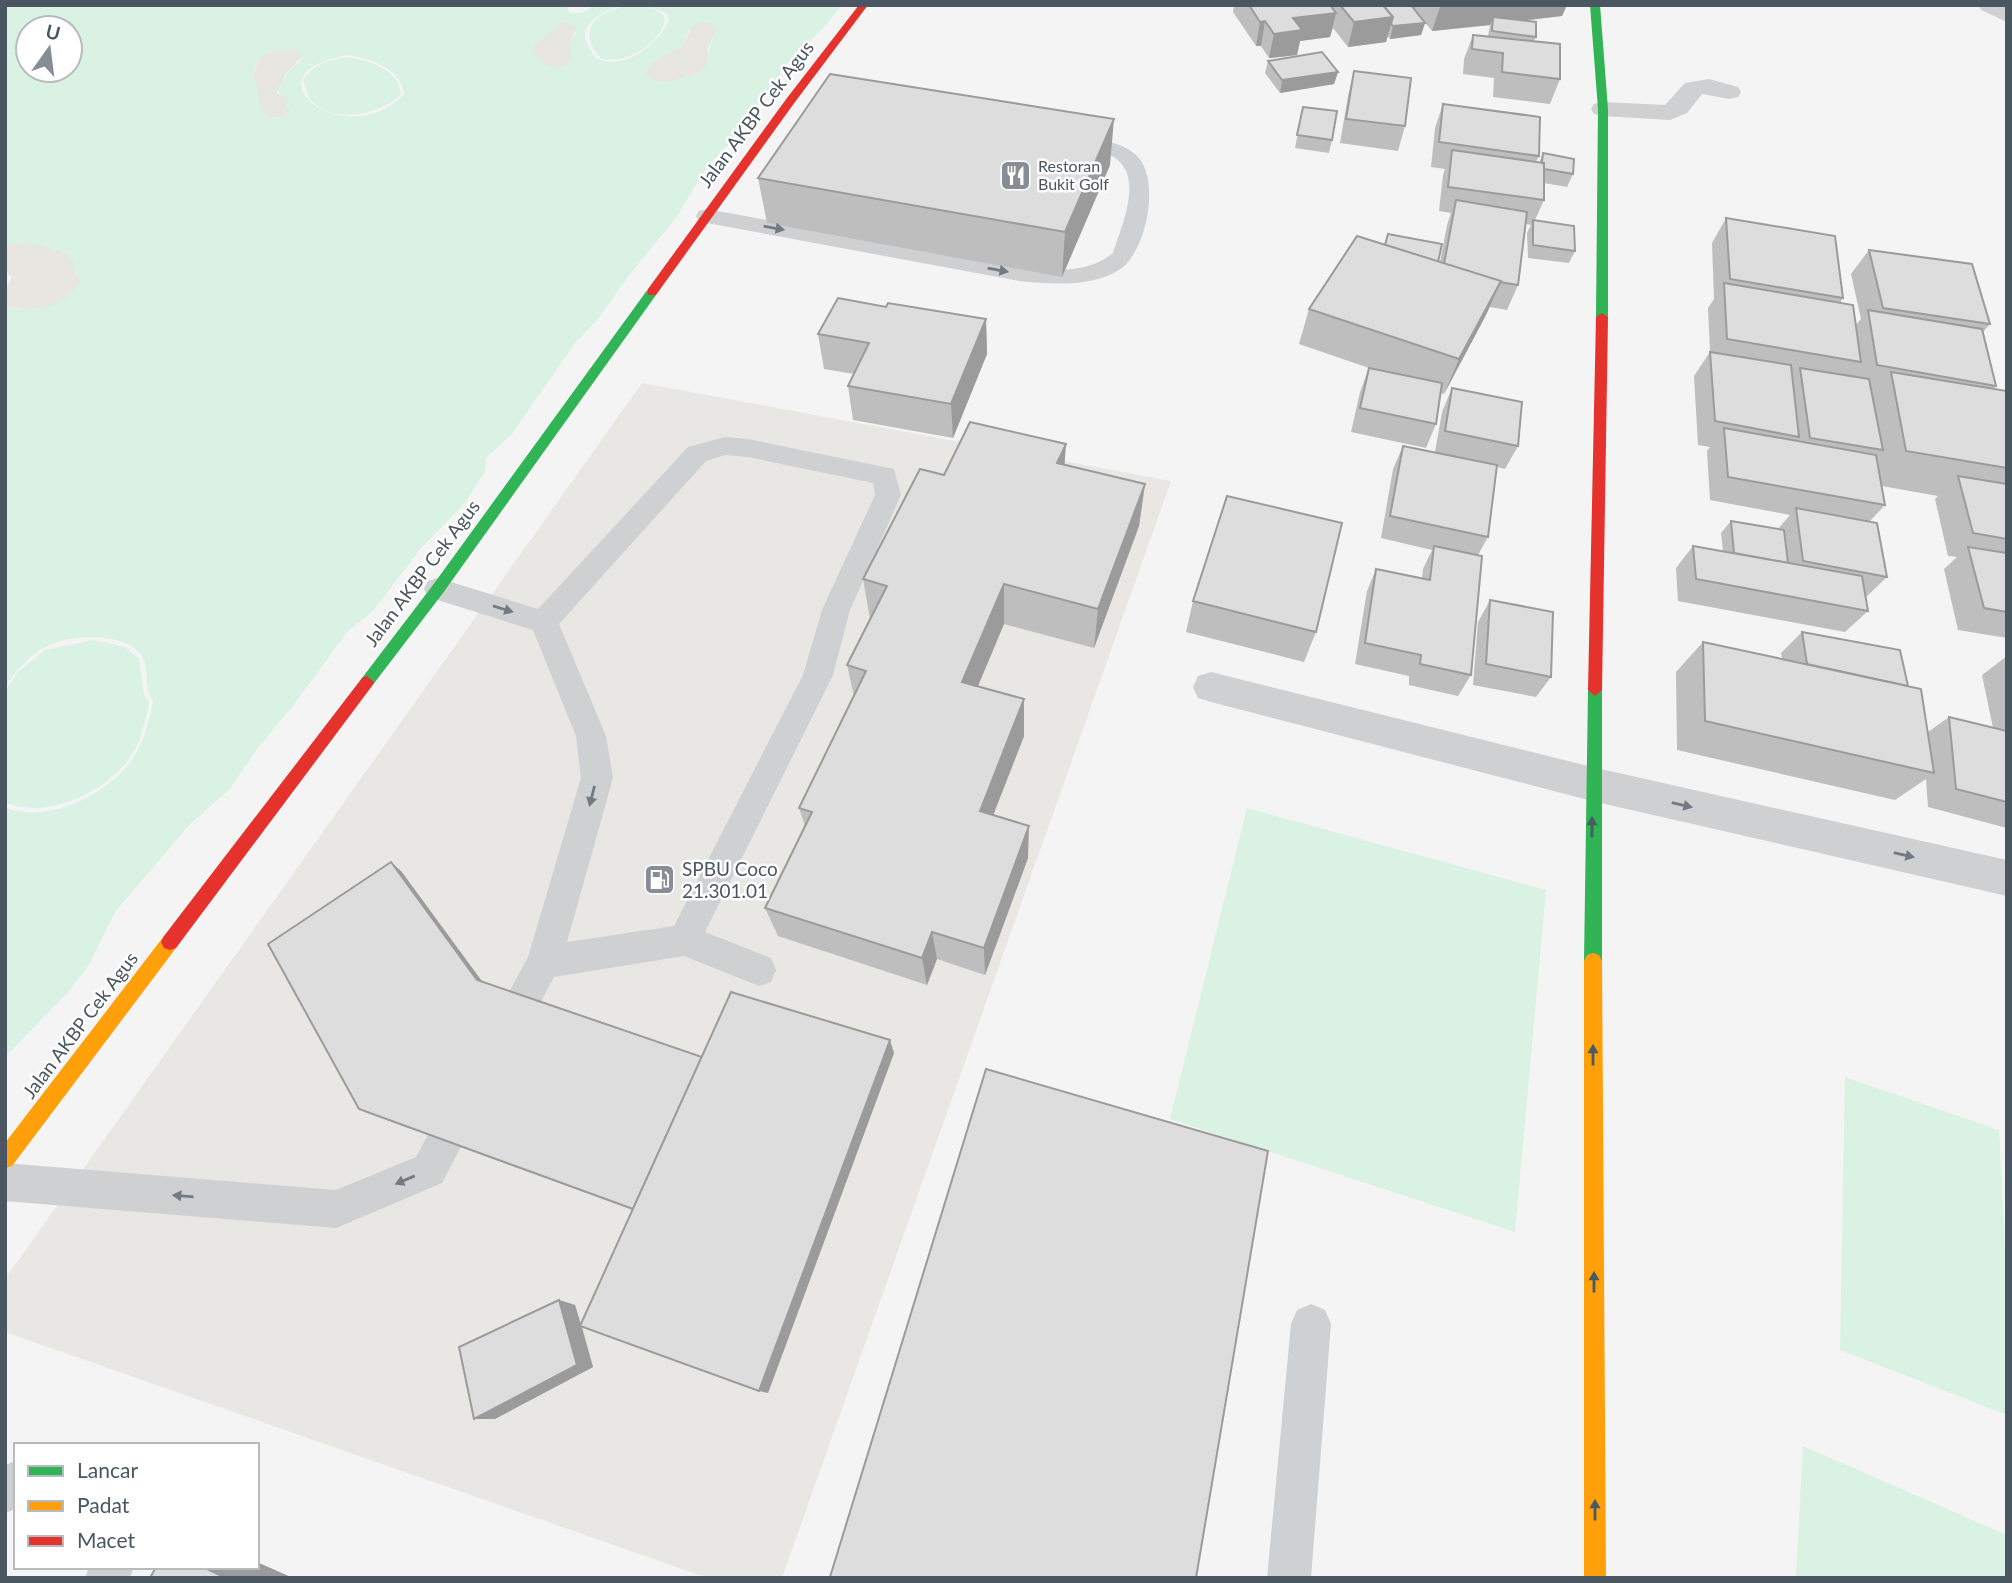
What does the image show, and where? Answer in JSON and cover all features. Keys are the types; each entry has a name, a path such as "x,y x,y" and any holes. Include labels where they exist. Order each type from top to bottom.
{"street":[{"name":"Jalan AKBP Cek Agus","path":"5,1159 438,589 791,100 864,5"},
{"path":"1595,5 1603,109 1601,456 1592,784 1595,1578"},
{"path":"1989,5 2007,15"},
{"path":"1603,109 1670,113 1678,108 1694,88 1709,86 1729,92"},
{"path":"1210,687 1592,784 2007,878"}],"lane":[{"path":"791,100 814,103"},
{"path":"707,216 1019,274 1068,277 1115,265 1123,256 1142,183 1135,163 1117,151 1053,140"},
{"path":"544,622 698,454 725,446 748,448 886,476 888,495 836,610 818,675 684,940"},
{"path":"438,589 544,622"},
{"path":"5,1182 336,1209 429,1170 544,962 597,778 591,736 544,622"},
{"path":"544,962 684,940 759,970"},
{"path":"1289,1578 1311,1324"}],"shaded area":[{"name":"SPBU Coco 21.301.01","path":"642,383 1171,481 782,1578 708,1578 5,1332 5,1279"}],"green space":[{"path":"5,5 566,5 570,13 582,13 594,5 623,5 594,19 585,36 594,56 615,62 638,54 648,47 669,20 666,13 645,5 842,5 786,65 740,132 707,167 676,218 597,320 575,343 512,434 486,458 485,472 464,504 421,548 373,611 347,632 229,790 190,824 115,912 90,963 70,990 5,1057 5,807 21,812 56,809 74,804 107,785 131,761 139,747 153,700 148,689 142,655 128,644 104,638 64,640 43,648 27,660 5,686 5,305 20,309 24,243 5,246","holes":["560,22 577,32 571,40 572,59 537,44","689,30 716,32 701,72 670,82 652,62 683,46","280,50 302,54 301,60 287,72 283,83 277,89 289,107 284,116 271,118 264,107 253,76 259,61 265,55","348,55 366,59 391,71 397,77 404,94 381,111 356,116 333,113 314,105 303,92 303,78 317,65"]},
{"path":"627,6 657,10 665,17 663,26 650,43 631,56 610,60 600,58 590,38 593,23 606,13"},
{"path":"348,57 373,63 389,72 399,85 401,94 369,112 344,115 320,108 309,98 303,80 323,63"},
{"path":"93,640 125,647 139,659 144,695 149,702 135,750 126,763 102,785 71,801 37,808 5,802 5,691 18,672 45,650"},
{"path":"1247,808 1546,890 1515,1232 1170,1119"},
{"path":"1845,1077 1999,1130 2007,1289 2007,1415 1840,1350"},
{"path":"1803,1446 2007,1535 2007,1578 1796,1578"}],"sand":[{"path":"560,22 568,22 577,27 571,40 572,59 563,67 548,66 536,56 533,48"},
{"path":"703,22 713,24 716,32 708,48 707,64 701,72 670,82 654,81 645,74 652,62 683,46 692,26"},
{"path":"276,50 298,51 303,56 285,74 283,83 277,89 277,93 285,97 289,111 284,116 270,118 263,109 253,76 261,56"},
{"path":"24,243 41,245 68,254 74,264 72,270 80,280 68,297 38,308 5,305 5,290 12,278 5,270 5,246"}],"building":[{"path":"1249,5 1330,5 1336,13 1293,18 1302,30 1274,34 1265,21 1260,22"},
{"path":"1340,5 1383,5 1393,17 1354,22"},
{"path":"1383,5 1411,5 1425,23 1393,26 1393,17"},
{"path":"1493,17 1536,22 1536,37 1492,31"},
{"path":"1473,35 1560,44 1560,79 1502,72 1503,53 1472,49"},
{"path":"1322,52 1338,72 1282,80 1268,61"},
{"path":"1354,71 1411,78 1405,126 1346,119"},
{"path":"830,74 1114,119 1065,232 758,178"},
{"path":"1443,104 1540,117 1539,156 1439,142"},
{"path":"1303,107 1337,111 1332,140 1297,135"},
{"path":"1452,150 1544,163 1544,200 1448,187"},
{"path":"1543,153 1574,159 1573,174 1544,169"},
{"path":"1456,200 1527,212 1518,285 1444,264"},
{"path":"1726,218 1835,236 1843,298 1730,279"},
{"path":"1533,220 1574,226 1575,251 1533,245"},
{"path":"1388,234 1442,244 1438,262 1385,245"},
{"path":"1357,236 1501,281 1459,359 1309,309"},
{"path":"1869,250 1972,264 1990,324 1883,308"},
{"path":"1724,283 1853,305 1861,362 1727,339"},
{"path":"838,298 886,307 888,303 986,319 951,404 848,386 869,343 818,334"},
{"path":"1868,310 1982,329 1996,386 1877,365"},
{"path":"1710,352 1791,365 1799,437 1715,421"},
{"path":"1369,368 1442,383 1436,424 1360,408"},
{"path":"1800,368 1869,379 1883,450 1810,438"},
{"path":"1891,372 2007,391 2007,468 1906,451"},
{"path":"1452,388 1522,402 1518,446 1445,431"},
{"path":"970,422 1066,444 1057,463 1145,484 1098,609 1004,584 962,682 1024,699 980,811 1029,826 984,948 932,932 922,958 765,908 812,812 799,808 866,671 847,665 887,586 863,579 920,469 944,475"},
{"path":"1724,428 1876,455 1885,505 1728,477"},
{"path":"1403,446 1497,465 1488,537 1390,516"},
{"path":"1958,476 2007,484 2007,539 1973,533"},
{"path":"1227,496 1342,523 1316,632 1193,601"},
{"path":"1796,508 1877,523 1887,577 1803,561"},
{"path":"1731,521 1784,530 1788,563 1734,553"},
{"path":"1434,546 1482,556 1471,675 1420,664 1421,655 1365,643 1376,569 1430,580"},
{"path":"1693,546 1862,576 1868,611 1696,579"},
{"path":"1968,547 2007,553 2007,612 1984,608"},
{"path":"1490,600 1553,612 1551,677 1486,664"},
{"path":"1802,632 1900,650 1908,686 1807,664"},
{"path":"1703,642 1921,689 1934,773 1705,721"},
{"path":"1949,717 2007,731 2007,802 1956,789"},
{"path":"391,862 477,980 702,1057 633,1209 359,1109 268,944"},
{"path":"731,992 890,1040 759,1391 580,1326"},
{"path":"986,1069 1268,1151 1196,1578 830,1577"},
{"path":"559,1300 577,1365 474,1419 459,1347"},
{"path":"155,1569 207,1569 226,1578 150,1578"}],"traffic: fast":[{"path":"1595,5 1603,109 1602,317"},
{"path":"367,682 438,589 652,292"},
{"path":"1593,961 1595,690"}],"traffic: slow":[{"path":"5,1159 170,942"},
{"path":"1593,961 1595,1578"}],"traffic: jam":[{"path":"652,292 791,100 864,5"},
{"path":"1595,690 1602,317"},
{"path":"170,942 367,682"}],"place":[{"name":"Restoran Bukit Golf","path":"1015,175"},
{"name":"SPBU Coco 21.301.01","path":"659,880"}]}
